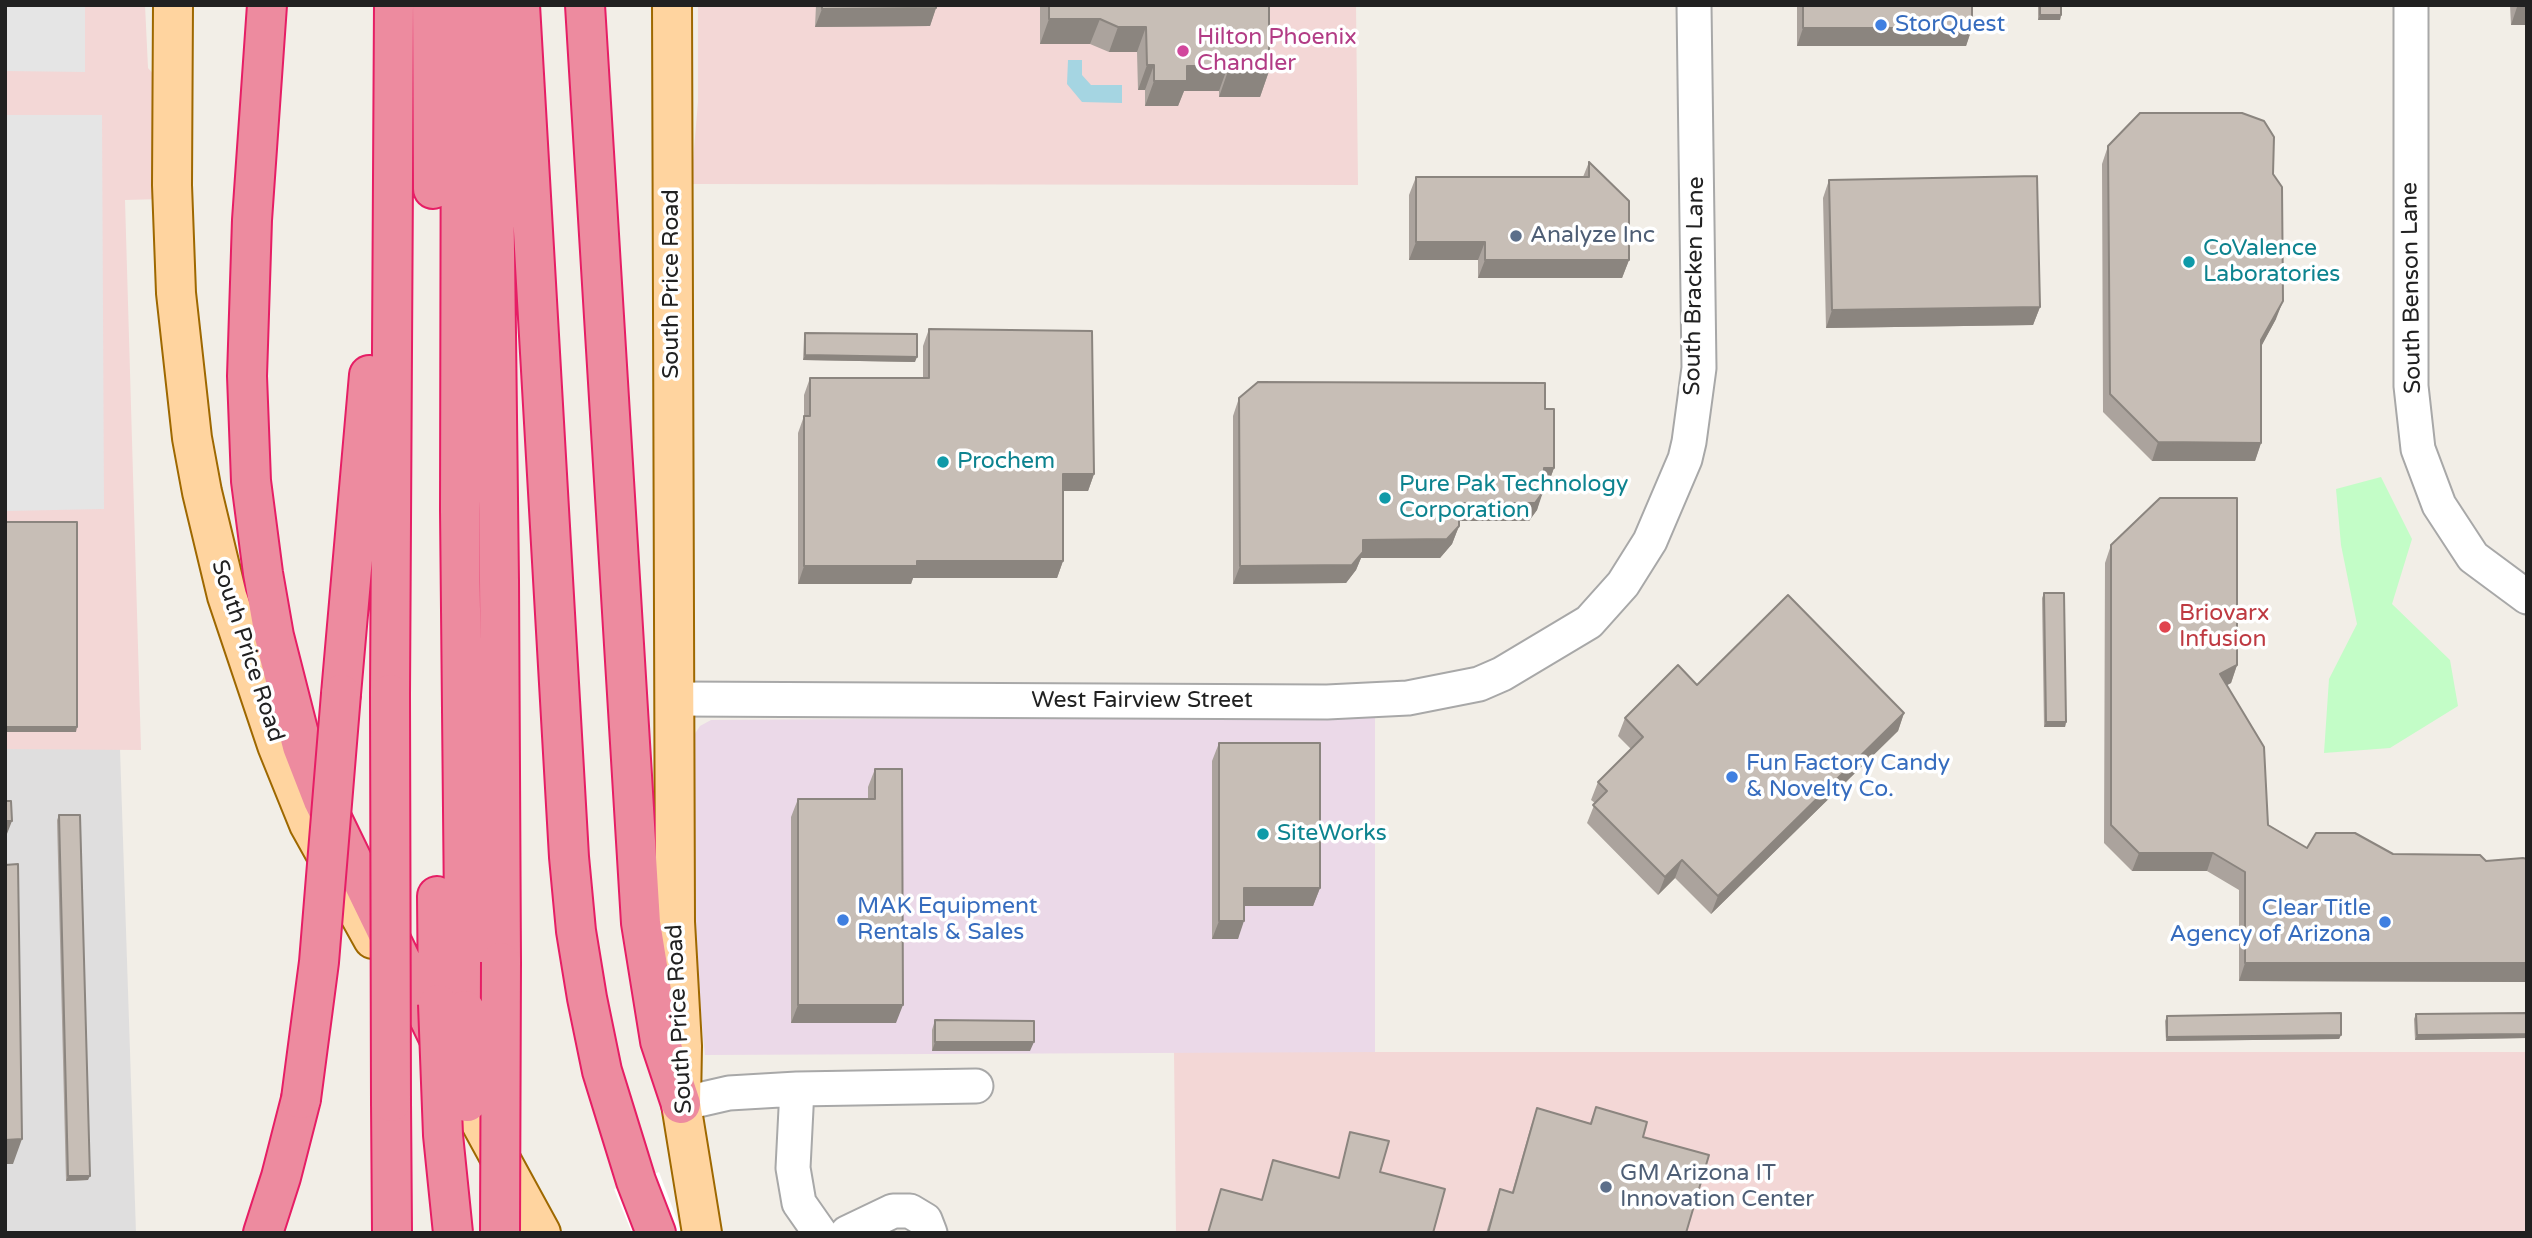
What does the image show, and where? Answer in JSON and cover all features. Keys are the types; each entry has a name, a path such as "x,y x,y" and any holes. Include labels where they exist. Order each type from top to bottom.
{"highway":[{"path":"267,5 250,256 247,376 251,481 272,623 302,746 323,800 465,1093"},
{"path":"393,1233 390,694 394,5"},
{"path":"432,5 452,1007 477,1233"},
{"path":"453,1233 443,1135 452,1007 460,510 461,5"},
{"path":"492,5 499,581 500,1233"},
{"path":"520,5 573,906 587,999 602,1071 636,1181 656,1233"},
{"path":"585,5 641,923 660,1041 681,1104"},
{"path":"263,1233 301,1099 319,962 392,111"}],"main road":[{"name":"South Price Road","path":"173,5 172,185 176,293 191,438 223,584 277,745 309,824 354,906 465,1093 541,1233"},
{"name":"South Price Road","path":"672,5 675,922 682,1046 681,1104 702,1233"}],"street":[{"name":"South Bracken Lane","path":"1589,622 1623,584 1650,541 1685,459 1689,442 1699,368 1694,5"},
{"name":"South Benson Lane","path":"2411,5 2411,386 2418,449 2439,506 2473,557 2527,597"},
{"name":"West Fairview Street","path":"676,699 1327,702 1408,698 1479,684 1502,674 1589,622"},
{"path":"681,1104 729,1093 976,1086"},
{"path":"797,1089 793,1168 799,1203 820,1233"},
{"path":"847,1233 893,1211 910,1211 925,1220 930,1233"}],"shaded area":[{"path":"5,5 145,5 148,68 159,80 161,199 125,200 141,750 5,749"},
{"path":"5,5 85,5 85,72 5,71"},
{"path":"698,5 1356,5 1358,185 691,184 698,102"},
{"path":"5,115 102,115 104,509 5,511"},
{"path":"1375,716 1375,1052 705,1055 691,845 692,738 700,726 711,720"},
{"path":"5,749 120,749 136,1233 5,1233"},
{"path":"1174,1052 2527,1052 2527,1233 1176,1233"}],"green space":[{"path":"2381,477 2412,539 2392,604 2450,660 2458,706 2390,748 2324,753 2329,679 2357,624 2341,545 2336,489"}],"water":[{"path":"1068,60 1082,60 1082,75 1091,85 1122,85 1122,103 1082,102 1067,84"}],"pier":[{"path":"659,1172 682,1233 632,1233 614,1189"}],"building":[{"path":"822,5 936,5 936,8 822,9"},
{"name":"Hilton Phoenix Chandler","path":"1049,5 1269,5 1269,71 1228,71 1228,66 1187,66 1187,81 1154,81 1154,65 1147,65 1146,27 1118,27 1100,19 1049,19"},
{"path":"1803,5 1972,5 1972,28 1803,28"},
{"path":"2040,5 2061,5 2061,15 2040,15"},
{"name":"CoValence Laboratories","path":"2140,113 2242,113 2264,121 2274,137 2273,174 2282,187 2283,301 2261,340 2261,443 2158,442 2110,394 2108,146"},
{"name":"Analyze Inc","path":"1589,162 1629,201 1629,260 1485,260 1485,242 1416,242 1416,177 1589,177"},
{"path":"2037,176 2040,307 1832,310 1829,180"},
{"name":"Prochem","path":"929,329 1092,331 1094,474 1063,474 1063,561 917,561 917,566 804,566 804,416 810,416 810,378 929,378"},
{"path":"805,333 917,334 917,357 805,355"},
{"name":"Pure Pak Technology Corporation","path":"1258,382 1545,383 1545,409 1554,409 1554,468 1544,468 1543,492 1535,503 1459,503 1459,526 1447,539 1363,540 1363,552 1352,565 1240,566 1239,398"},
{"path":"2160,498 2237,498 2237,665 2220,674 2264,747 2268,825 2307,848 2316,833 2355,833 2393,854 2480,855 2486,861 2527,859 2527,963 2245,963 2245,872 2213,853 2139,853 2111,825 2111,545"},
{"path":"5,522 77,522 77,727 5,727"},
{"path":"2044,593 2064,593 2066,722 2046,722"},
{"name":"Fun Factory Candy & Novelty Co.","path":"1788,595 1904,713 1718,896 1682,860 1665,877 1593,805 1607,791 1598,782 1643,737 1625,718 1678,665 1697,685"},
{"name":"SiteWorks","path":"1219,743 1320,743 1320,888 1244,888 1244,921 1219,921"},
{"name":"MAK Equipment Rentals & Sales","path":"875,769 902,769 903,1005 798,1005 798,799 875,799"},
{"path":"5,801 11,801 12,821 5,821"},
{"path":"59,815 80,815 90,1176 68,1176"},
{"path":"18,864 22,1139 5,1140 5,865"},
{"path":"2341,1013 2341,1035 2167,1037 2167,1016"},
{"path":"2527,1013 2527,1034 2417,1035 2416,1014"},
{"path":"935,1020 1034,1021 1034,1042 935,1042"},
{"name":"GM Arizona IT Innovation Center","path":"1596,1107 1647,1122 1643,1137 1709,1155 1686,1233 1488,1233 1500,1189 1513,1193 1537,1108 1591,1124"},
{"path":"1350,1132 1389,1141 1380,1172 1445,1189 1433,1233 1208,1233 1221,1189 1262,1200 1273,1160 1339,1178"}],"place":[{"name":"StorQuest","path":"1881,25"},
{"name":"Hilton Phoenix Chandler","path":"1183,51"},
{"name":"Analyze Inc","path":"1516,236"},
{"name":"CoValence Laboratories","path":"2189,262"},
{"name":"Prochem","path":"943,462"},
{"name":"Pure Pak Technology Corporation","path":"1385,498"},
{"name":"Briovarx Infusion","path":"2165,627"},
{"name":"Fun Factory Candy & Novelty Co.","path":"1732,777"},
{"name":"SiteWorks","path":"1263,834"},
{"name":"MAK Equipment Rentals & Sales","path":"843,920"},
{"name":"Clear Title Agency of Arizona","path":"2385,922"},
{"name":"GM Arizona IT Innovation Center","path":"1606,1187"}]}
